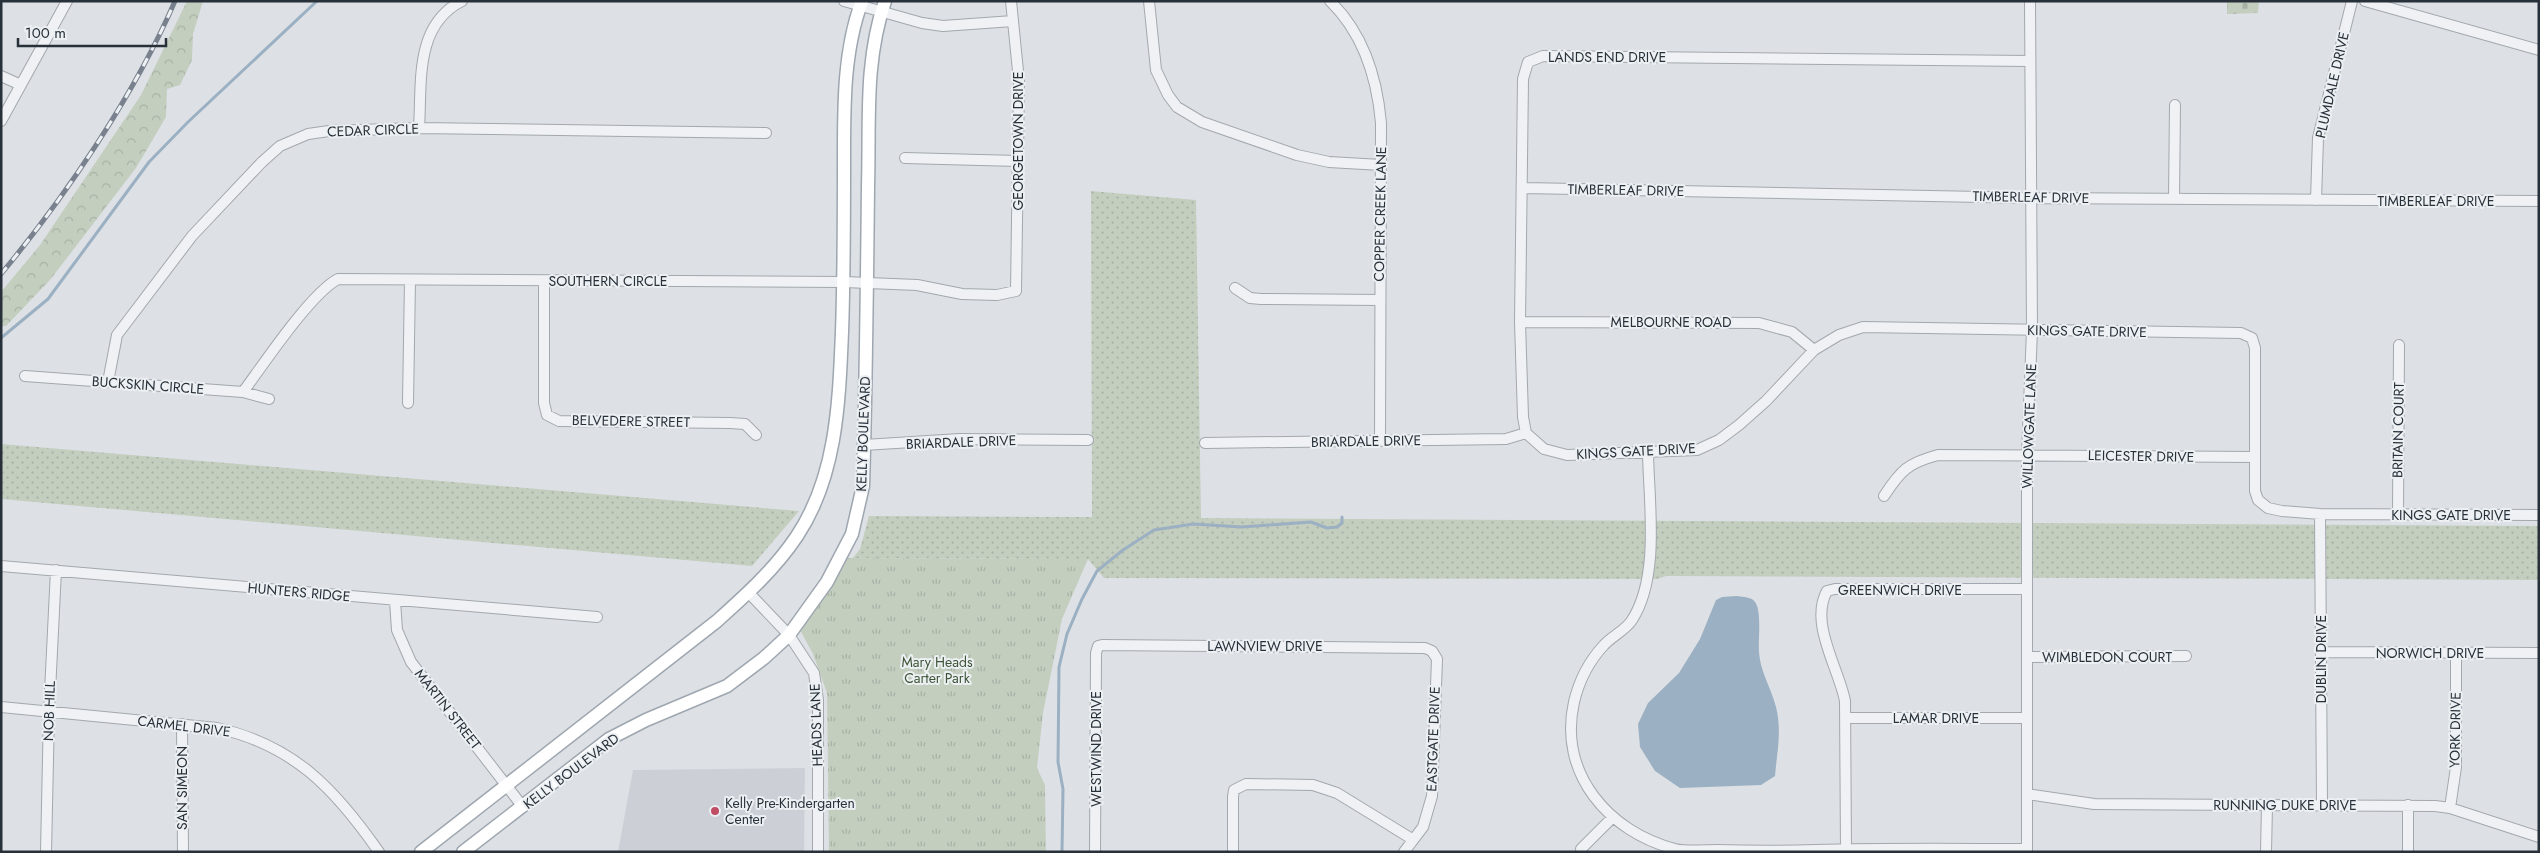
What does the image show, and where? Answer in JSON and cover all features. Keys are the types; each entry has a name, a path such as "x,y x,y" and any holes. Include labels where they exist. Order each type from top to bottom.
{"main road":[{"name":"KELLY BOULEVARD","path":"421,852 661,666 749,592 780,560 798,535 823,480 832,450 837,416 844,282 846,83 850,46 861,3"},
{"name":"KELLY BOULEVARD","path":"463,852 610,739 646,720 727,686 764,658 789,635 827,582 852,534 863,486 869,150 868,85 883,6"}],"street":[{"path":"1,121 67,1"},
{"path":"419,128 423,58 427,40 435,22 444,12 462,1"},
{"path":"844,1 883,6 922,23 943,26 1013,21"},
{"name":"GEORGETOWN DRIVE","path":"1011,1 1019,81 1017,282"},
{"path":"1149,1 1156,70 1168,95 1177,107 1202,122 1297,155 1329,162 1381,165"},
{"name":"COPPER CREEK LANE","path":"1330,1 1352,27 1368,57 1379,101 1381,165 1380,441"},
{"name":"WILLOWGATE LANE","path":"2027,850 2026,455 2032,330 2030,1"},
{"name":"PLUMDALE DRIVE","path":"2316,200 2318,138 2352,1"},
{"path":"2365,1 2539,50"},
{"name":"LANDS END DRIVE","path":"1526,433 1523,417 1520,322 1523,78 1528,62 1542,56 2030,61"},
{"path":"1,76 21,85"},
{"path":"2174,198 2175,105"},
{"name":"CEDAR CIRCLE","path":"108,382 117,335 192,236 221,203 280,146 308,134 330,131 419,128 766,133"},
{"path":"905,158 1018,161"},
{"name":"TIMBERLEAF DRIVE","path":"1523,188 2032,198 2539,201"},
{"name":"SOUTHERN CIRCLE","path":"243,392 286,333 333,282 338,279 867,282 917,284 962,294 997,295 1016,291 1017,282"},
{"path":"408,402 410,280"},
{"name":"BELVEDERE STREET","path":"544,281 544,403 546,415 559,420 746,424 756,435"},
{"path":"1235,288 1250,298 1261,299 1380,300"},
{"name":"MELBOURNE ROAD","path":"1520,322 1759,323 1792,332 1814,350"},
{"name":"KINGS GATE DRIVE","path":"1526,433 1544,449 1567,455 1648,454 1697,450 1719,440 1766,401 1814,350 1839,335 1863,327 2241,333 2252,338 2255,348 2255,491 2258,500 2268,508 2320,514 2539,515"},
{"name":"BRITAIN COURT","path":"2398,514 2399,345"},
{"name":"BUCKSKIN CIRCLE","path":"25,376 243,392 269,400"},
{"name":"BRIARDALE DRIVE","path":"1205,443 1506,439 1526,433"},
{"name":"BRIARDALE DRIVE","path":"864,445 960,439 1088,440"},
{"path":"1648,454 1650,560 1642,598 1632,622 1604,644 1586,668 1574,701 1571,720 1579,774 1591,793 1612,818 1657,844 1678,850 1770,852 2027,850"},
{"name":"LEICESTER DRIVE","path":"1884,496 1900,472 1920,460 1938,455 2255,457"},
{"name":"DUBLIN DRIVE","path":"2320,514 2322,805"},
{"name":"HUNTERS RIDGE","path":"1,566 596,617"},
{"name":"NOB HILL","path":"46,852 49,712 56,570"},
{"name":"GREENWICH DRIVE","path":"1846,850 1846,718 1842,686 1829,654 1824,632 1823,598 1827,591 1835,589 2027,589"},
{"name":"HEADS LANE","path":"749,592 789,635 814,673 818,700 818,852"},
{"name":"MARTIN STREET","path":"395,601 397,630 411,662 523,807"},
{"name":"LAWNVIEW DRIVE","path":"1098,646 1425,648 1432,651"},
{"name":"WESTWIND DRIVE","path":"1095,852 1096,653 1098,646"},
{"name":"EASTGATE DRIVE","path":"1404,852 1423,827 1432,796 1437,659 1432,651"},
{"name":"NORWICH DRIVE","path":"2322,652 2539,653"},
{"name":"YORK DRIVE","path":"2450,808 2456,767 2456,653"},
{"name":"WIMBLEDON COURT","path":"2027,657 2186,656"},
{"name":"CARMEL DRIVE","path":"1,707 182,724 240,733 266,743 298,761 316,776 380,852"},
{"name":"LAMAR DRIVE","path":"1846,718 2026,718"},
{"name":"SAN SIMEON","path":"182,724 183,852"},
{"path":"1233,852 1234,790 1246,784 1313,785 1337,793 1412,839"},
{"name":"RUNNING DUKE DRIVE","path":"2026,794 2094,804 2408,805 2450,808 2539,837"},
{"path":"2266,852 2267,805"},
{"path":"2408,805 2408,852"},
{"path":"1581,849 1612,818"}],"shaded area":[{"name":"Kelly Pre-Kindergarten Center","path":"805,768 804,852 618,852 633,770"}],"green space":[{"path":"187,1 203,1 193,34 192,60 180,85 167,89 166,117 136,168 50,280 6,326 1,326 1,292 40,245 141,95"},
{"path":"2227,1 2259,1 2258,13 2227,14"},
{"path":"1091,191 1196,200 1201,518 2539,526 2539,580 1666,576 1657,579 1104,578 1088,559 853,558 860,549 869,516 1092,517"},
{"path":"1,444 799,511 752,566 1,499"},
{"name":"Mary Heads Carter Park","path":"843,558 1088,559 1062,619 1043,713 1037,768 1045,785 1046,852 829,852 827,693 813,654 800,630"}],"water":[{"path":"1737,596 1754,600 1757,606 1760,659 1776,707 1779,725 1775,776 1761,785 1680,788 1655,771 1640,747 1638,724 1648,703 1679,673 1700,639 1716,600 1722,597"}],"waterway":[{"path":"1,338 48,299 149,162 188,122 317,1"},
{"path":"1062,852 1063,789 1058,762 1059,667 1067,634 1082,599 1097,571 1123,550 1154,530 1193,524 1242,527 1311,522 1327,528 1337,527 1342,523 1342,517"}],"railway":[{"path":"1,274 50,212 120,108 159,36 175,1"}],"place":[{"name":"Kelly Pre-Kindergarten Center","path":"715,811"}]}
